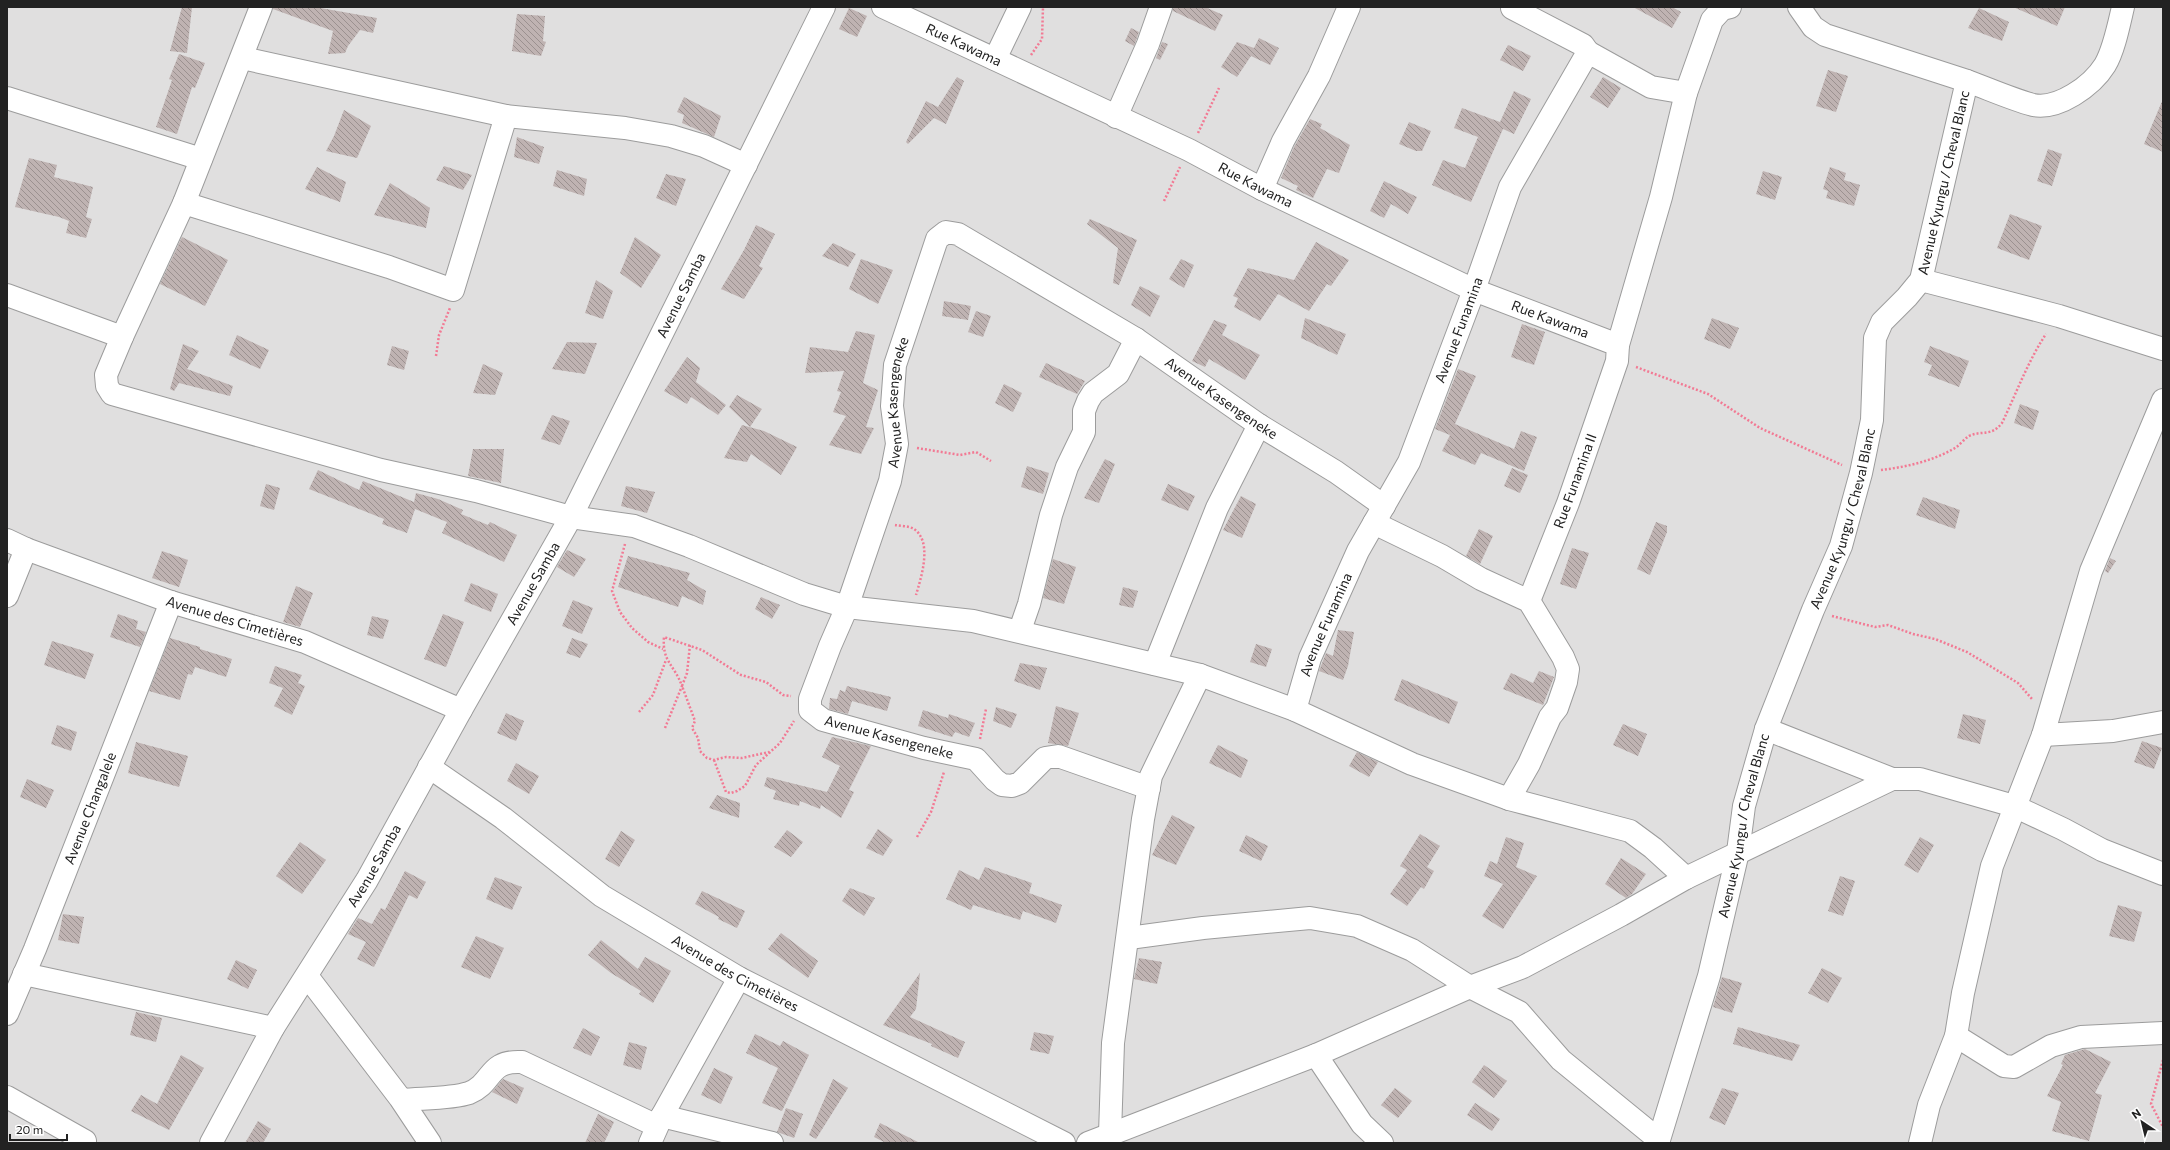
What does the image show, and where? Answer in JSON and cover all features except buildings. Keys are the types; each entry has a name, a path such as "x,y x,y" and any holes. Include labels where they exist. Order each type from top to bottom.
{"street":[{"path":"261,7 184,203 122,337 106,376 107,386 112,394 381,470 476,491 571,517 634,526 689,546 804,594 847,607 973,621 1020,630 1200,675 1295,710 1412,764 1509,799 1630,831 1653,848 1686,878"},
{"name":"Avenue Samba","path":"211,1143 273,1028 367,880 461,710 571,517 824,7"},
{"name":"Rue Kawama","path":"883,7 1189,150 1262,189 1474,290 1617,353"},
{"path":"995,59 1020,7"},
{"path":"1116,117 1148,44 1161,7"},
{"path":"1262,189 1283,141 1319,76 1349,7"},
{"name":"Rue Funamina II","path":"1529,601 1568,503 1617,353 1661,197 1686,93 1712,20 1722,9 1730,7"},
{"name":"Avenue Kyungu / Cheval Blanc","path":"1658,1142 1709,976 1738,852 1744,806 1766,729 1812,610 1841,546 1861,473 1872,420 1875,338 1882,322 1907,297 1921,280 1967,82 1825,35 1813,27 1799,7"},
{"path":"1967,82 2034,105 2053,105 2071,97 2088,84 2105,65 2123,7"},
{"path":"1512,8 1583,45 1588,52 1651,87 1686,93"},
{"name":"Avenue Funamina","path":"1295,710 1310,658 1358,551 1409,462 1474,290 1510,187 1588,52"},
{"path":"242,58 506,116 625,128 671,136 704,146 746,165"},
{"path":"7,98 201,159"},
{"path":"184,203 389,267 453,290 506,116"},
{"name":"Avenue Kasengeneke","path":"976,759 951,754 823,720 810,710 810,698 847,607 890,481 896,444 892,406 896,365 937,239 946,232 958,234 1136,338 1259,425 1336,472 1379,514 1442,556 1481,579 1529,601"},
{"path":"1921,280 2059,316 2163,349"},
{"path":"7,295 122,337"},
{"path":"1020,630 1029,604 1051,515 1067,467 1084,432 1084,411 1093,393 1118,374 1136,338"},
{"path":"1920,1143 1929,1105 1956,1036 1963,993 1992,866 2014,806 2025,784 2045,726 2091,571 2163,400"},
{"path":"1155,664 1217,508 1259,425"},
{"path":"7,596 17,545"},
{"name":"Avenue des Cimetières","path":"17,545 171,602 306,642 461,710"},
{"path":"1509,799 1529,764 1550,717 1557,708 1566,682 1568,669 1529,601"},
{"name":"Avenue Changalele","path":"7,1014 171,602"},
{"path":"1110,1134 1113,1043 1129,938 1143,819 1151,776 1200,675"},
{"path":"2045,726 2113,731 2163,722"},
{"path":"1766,729 1892,779 1920,779 2014,806 2063,828 2102,850 2163,874"},
{"path":"976,759 981,762 994,780 1002,785 1012,786 1020,782 1045,758 1058,756 1149,788"},
{"name":"Avenue des Cimetières","path":"429,767 503,818 602,896 739,978 1064,1143"},
{"path":"1088,1143 1316,1055 1470,987 1523,967 1621,915 1686,878 1892,779"},
{"path":"1129,938 1203,928 1310,918 1357,926 1412,950 1470,987 1519,1012 1561,1060 1658,1142"},
{"path":"24,974 273,1028"},
{"path":"307,976 402,1100 430,1143"},
{"path":"656,1128 739,978"},
{"path":"1956,1036 2004,1066 2014,1067 2051,1046 2081,1037 2163,1033"},
{"path":"1316,1055 1335,1087 1362,1124 1382,1143"},
{"path":"402,1100 470,1092 488,1078 500,1064 510,1061 522,1062 656,1128 772,1143"},
{"path":"7,1097 85,1141"}],"path":[{"path":"1022,71 1042,40 1043,7"},
{"path":"436,356 439,335 449,313 453,290"},
{"path":"896,444 960,455 976,452 991,461"},
{"path":"878,517 890,524 913,529 920,536 924,568 911,615"},
{"path":"634,526 625,540 612,591 620,612 632,628 648,642 663,649"},
{"path":"1812,610 1875,627 1888,625 1913,634 1935,639 1967,652 2018,683 2045,726"},
{"path":"714,760 726,792 731,793 745,786 756,765 780,743 810,698 783,695 766,682 741,674 713,656 690,645 664,636 663,649 666,660 676,671 682,686 694,721 692,728 698,738 700,751 707,758 714,760 726,757 742,758 770,752"},
{"path":"665,728 687,673 690,645"},
{"path":"639,712 653,695 666,660"},
{"path":"976,759 986,709"},
{"path":"918,837 931,812 951,754"},
{"path":"2163,1060 2151,1104 2163,1127"}],"shaded area":[{"path":"7,7 2163,7 2163,1143 7,1143"}]}
